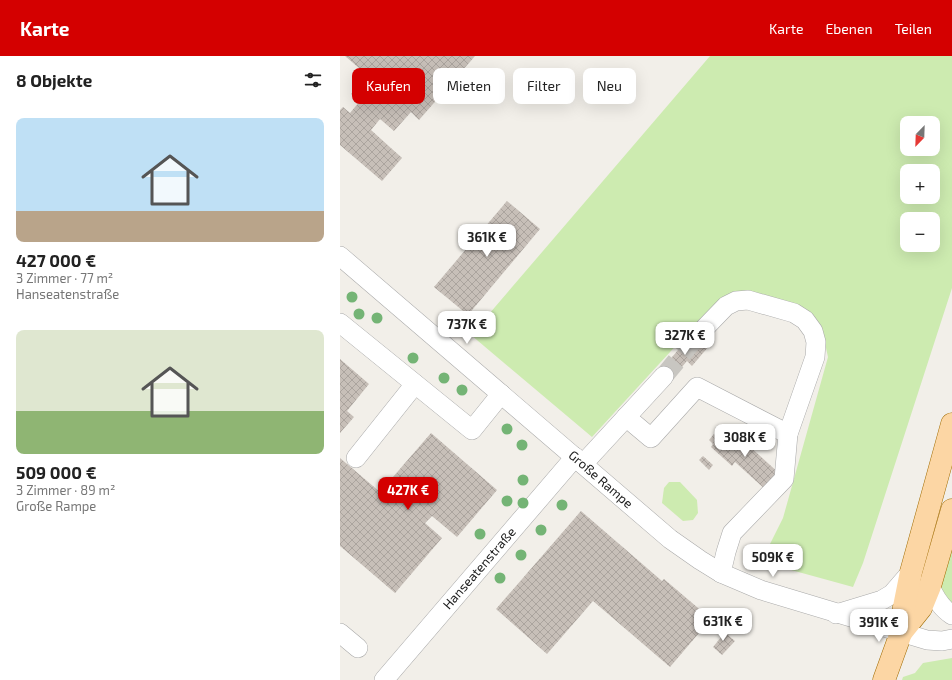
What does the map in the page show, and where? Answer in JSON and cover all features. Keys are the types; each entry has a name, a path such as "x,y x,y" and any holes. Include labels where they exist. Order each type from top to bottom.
{"main road":[{"path":"884,680 901,633 904,607 911,572 952,424"},
{"path":"901,633 921,608 930,586 952,510"}],"street":[{"name":"Große Rampe","path":"340,256 670,539 700,560 721,573 761,590 836,614 927,640 942,641 952,639"},
{"path":"697,336 726,306 736,301 748,300 794,313 805,320 813,331 816,342 815,357 788,434 784,479 732,533 721,573"},
{"path":"340,323 472,430 501,394"},
{"name":"Hanseatenstraße","path":"384,680 579,460 626,417 664,376"},
{"path":"356,458 415,384"},
{"path":"626,417 651,438 697,387 788,434"},
{"path":"836,614 882,600 892,594 911,572"},
{"path":"930,586 942,607 952,615"},
{"path":"340,634 358,648"}],"green space":[{"path":"710,56 952,56 952,288 863,563 853,587 762,562 783,518 828,357 822,330 740,291 693,327 592,437 471,335"},
{"path":"669,482 680,482 697,500 698,513 693,520 683,521 662,503 664,488"},
{"path":"952,541 952,604 943,595 940,580"},
{"path":"952,658 952,680 902,680 903,677 915,673 923,663"}],"building":[{"path":"345,56 475,56 464,68 433,68 433,104 419,120 411,112 394,131 380,119 371,130 402,158 382,181 340,145 340,110 343,107 350,113 358,104 425,104 425,68 359,68"},
{"path":"507,201 540,229 468,315 434,287"},
{"path":"693,333 709,346 692,366 687,361 670,381 659,372"},
{"path":"340,359 369,384 347,411 354,417 340,433"},
{"path":"728,427 781,475 767,491 735,462 732,466 711,447 713,444 709,440 714,434 718,438"},
{"path":"431,433 497,490 457,537 432,516 425,523 442,538 395,593 340,546 340,458 380,492"},
{"path":"703,456 713,465 709,470 699,460"},
{"path":"581,511 662,581 664,579 711,619 670,667 593,601 547,654 496,609"},
{"path":"717,626 735,641 722,655 713,647 722,636 714,630"}],"tunnel":[{"path":"664,376 697,336"}]}
